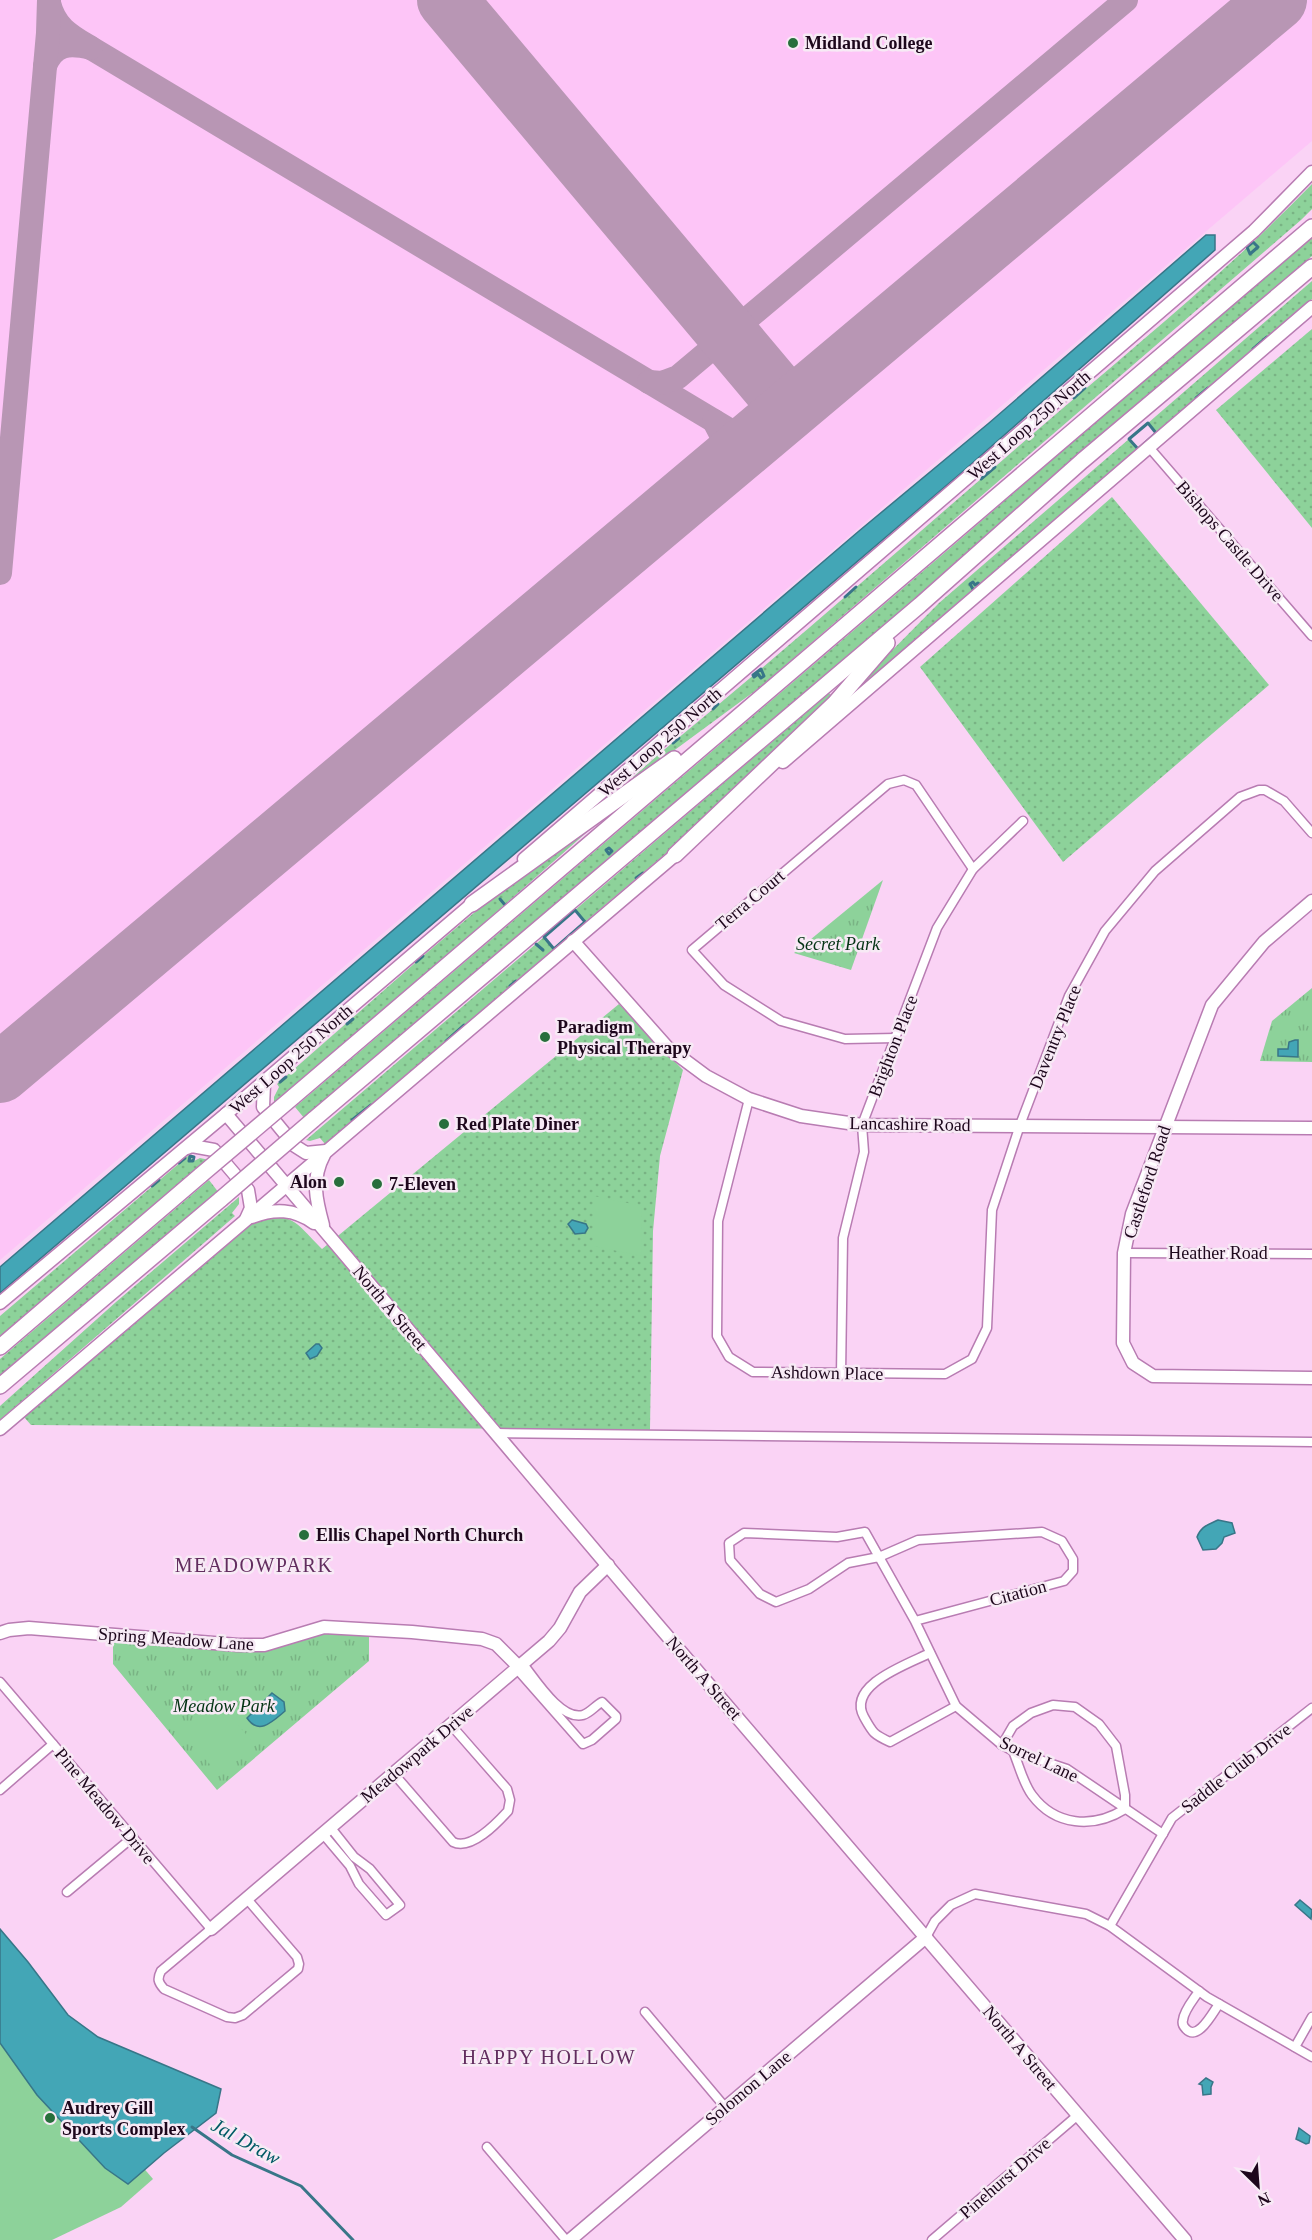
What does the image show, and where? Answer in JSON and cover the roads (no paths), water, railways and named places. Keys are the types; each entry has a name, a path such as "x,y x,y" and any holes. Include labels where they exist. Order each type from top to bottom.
{"highway":[{"path":"0,1347 1311,228"},
{"path":"0,1386 920,605 1082,461 1312,267"},
{"path":"675,855 835,704 920,605"},
{"path":"472,904 769,689"}],"main road":[{"name":"West Loop 250 North","path":"0,1303 267,1080 1254,231 1312,172"},
{"path":"0,1429 675,855 1312,307"},
{"name":"Castleford Road","path":"1312,902 1264,942 1212,1005 1132,1214 1124,1252 1123,1343 1133,1363 1153,1376 1312,1378"},
{"name":"Lancashire Road","path":"573,941 667,1047 706,1076 749,1099 801,1116 862,1125 1312,1128"},
{"path":"267,1080 264,1084 263,1107 295,1146 306,1153 326,1151"},
{"name":"North A Street","path":"226,1114 1185,2240"},
{"path":"187,1148 192,1146 214,1150 248,1191 251,1208 245,1220"},
{"path":"324,1230 315,1185 317,1167 326,1151"},
{"path":"245,1220 264,1212 294,1212 324,1230"},
{"name":"Meadowpark Drive","path":"210,1929 549,1641 560,1628 580,1592 608,1565"},
{"name":"Spring Meadow Lane","path":"0,1633 12,1629 29,1629 260,1645 324,1627 412,1632 482,1639 496,1644 520,1667"},
{"name":"Solomon Lane","path":"568,2240 926,1937"}],"street":[{"name":"Bishops Castle Drive","path":"1149,446 1312,636"},
{"name":"Terra Court","path":"896,1038 845,1039 781,1021 724,985 692,950 888,784 904,780 916,785 973,868"},
{"name":"Daventry Place","path":"974,1357 987,1328 992,1210 1020,1125 1070,996 1105,932 1155,871 1240,797 1265,790 1284,801 1312,833"},
{"name":"Brighton Place","path":"841,1375 843,1238 864,1152 862,1125 937,928 973,868 1023,821"},
{"name":"Ashdown Place","path":"749,1099 718,1221 717,1336 729,1357 753,1372 841,1375 945,1374 974,1357"},
{"name":"Heather Road","path":"1124,1252 1312,1254"},
{"path":"496,1433 1312,1442"},
{"name":"Citation","path":"879,1557 865,1533 837,1537 744,1533 729,1543 730,1560 760,1594 776,1602 809,1589 848,1563 879,1557 918,1540 1042,1532 1062,1541 1073,1559 1073,1571 1064,1581 915,1621"},
{"path":"879,1557 915,1621 956,1706 890,1742 873,1734 861,1712 861,1698 872,1683 930,1653"},
{"path":"520,1667 557,1705 564,1717 585,1744 617,1718 602,1701 583,1715 564,1717"},
{"name":"Pine Meadow Drive","path":"0,1682 210,1929"},
{"path":"1002,1745 1013,1726 1031,1713 1053,1705 1075,1707 1099,1724 1116,1746 1125,1795 1125,1809 1086,1824 1054,1817 1031,1794 1013,1751"},
{"name":"Sorrel Lane","path":"956,1706 1002,1745 1013,1751 1067,1769 1163,1834"},
{"name":"Saddle Club Drive","path":"1110,1926 1172,1818 1312,1708"},
{"path":"394,1774 453,1842 461,1845 473,1842 508,1811 510,1797 507,1789 451,1725"},
{"path":"0,1790 53,1744"},
{"path":"327,1831 359,1862 370,1869 400,1905 386,1915 359,1884 352,1868 327,1831"},
{"path":"67,1892 133,1837"},
{"path":"352,1868 359,1862"},
{"path":"926,1937 935,1921 951,1905 975,1894 1086,1914 1110,1926 1219,2004 1312,2057"},
{"path":"210,1929 161,1971 158,1983 164,1989 227,2017 235,2018 243,2015 298,1969 299,1964 297,1957 247,1899"},
{"path":"1199,1991 1183,2019 1186,2030 1191,2032 1200,2029 1219,2004"},
{"path":"645,2012 725,2107"},
{"path":"1295,2047 1312,2017"},
{"name":"Pinehurst Drive","path":"932,2240 1078,2115"},
{"path":"487,2146 568,2240"}],"water":[{"path":"1206,235 1215,235 1215,250 961,473 0,1293 0,1267"},
{"path":"1298,1040 1298,1057 1278,1056 1278,1049 1288,1049 1289,1042"},
{"path":"572,1220 586,1224 588,1228 585,1233 575,1234 568,1224"},
{"path":"316,1344 322,1348 317,1356 310,1359 306,1353"},
{"path":"1218,1520 1232,1523 1235,1533 1224,1537 1216,1549 1203,1550 1197,1537 1199,1533 1205,1526"},
{"path":"272,1693 284,1702 285,1711 266,1725 256,1726 247,1718"},
{"path":"1300,1900 1312,1910 1311,1919 1295,1905"},
{"path":"0,1929 68,2015 98,2037 221,2089 216,2113 128,2184 105,2168 37,2095 0,2043"},
{"path":"1206,2078 1213,2082 1211,2094 1203,2095 1202,2085 1199,2084"},
{"path":"1299,2128 1310,2136 1309,2143 1306,2144 1296,2139"}],"waterway":[{"path":"1253,242 1258,247 1250,254 1247,247 1253,242"},
{"path":"1253,349 1267,337"},
{"path":"1074,398 1085,388"},
{"path":"1196,398 1208,388"},
{"path":"1148,423 1156,433 1138,449 1129,439 1148,423"},
{"path":"981,479 995,467"},
{"path":"973,582 975,585 978,583 980,585 974,591 970,584 973,582"},
{"path":"845,597 856,587"},
{"path":"761,669 764,676 761,678 758,674 754,677 753,675 761,669"},
{"path":"713,709 718,704"},
{"path":"673,743 679,738"},
{"path":"609,848 612,851 609,854 606,850 609,848"},
{"path":"636,878 643,873"},
{"path":"500,899 505,905"},
{"path":"575,910 585,922 554,949 544,937 575,910"},
{"path":"536,944 543,950"},
{"path":"416,962 423,956"},
{"path":"510,986 516,981"},
{"path":"347,1024 353,1019"},
{"path":"446,1041 464,1025"},
{"path":"280,1082 286,1077"},
{"path":"352,1120 371,1105"},
{"path":"190,1156 194,1157 193,1161 189,1161 190,1156"},
{"path":"179,1163 185,1158"},
{"path":"152,1186 159,1180"},
{"name":"Jal Draw","path":"192,2127 232,2155 301,2186 353,2240"}],"place":[{"name":"Midland College","path":"793,43"},
{"name":"Paradigm Physical Therapy","path":"545,1037"},
{"name":"Red Plate Diner","path":"444,1124"},
{"name":"Alon","path":"339,1182"},
{"name":"7-Eleven","path":"377,1184"},
{"name":"Ellis Chapel North Church","path":"304,1535"},
{"name":"Audrey Gill Sports Complex","path":"50,2118"}],"district":[{"name":"MEADOWPARK","path":"254,1565"},
{"name":"HAPPY HOLLOW","path":"549,2057"}],"park label":[{"name":"Secret Park","path":"838,944"},
{"name":"Meadow Park","path":"224,1706"}]}
